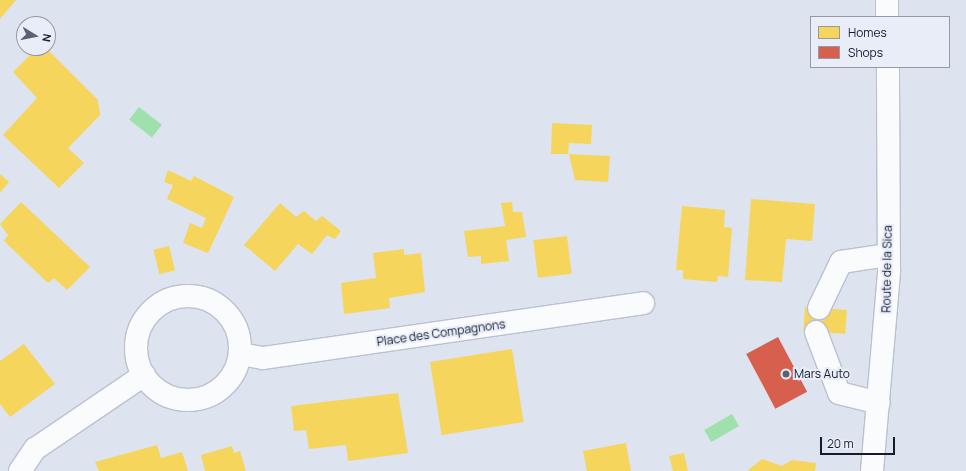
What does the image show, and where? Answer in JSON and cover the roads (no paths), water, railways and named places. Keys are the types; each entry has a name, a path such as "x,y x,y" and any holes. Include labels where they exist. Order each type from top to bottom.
{"street":[{"path":"887,0 887,16"},
{"name":"Route de la Sica","path":"872,471 879,403 888,255 888,68"},
{"path":"819,308 841,262 888,255"},
{"path":"183,296 202,297 218,305 232,319 239,336 240,354 235,372 224,386 208,396 190,400 172,398 156,389 144,376 136,346 140,328 150,312 165,301 183,296"},
{"name":"Place des Compagnons","path":"240,354 263,358 643,303"},
{"path":"816,332 839,393 879,403"},
{"path":"20,471 35,449 144,376"}],"place":[{"name":"Mars Auto","path":"786,374"}]}
